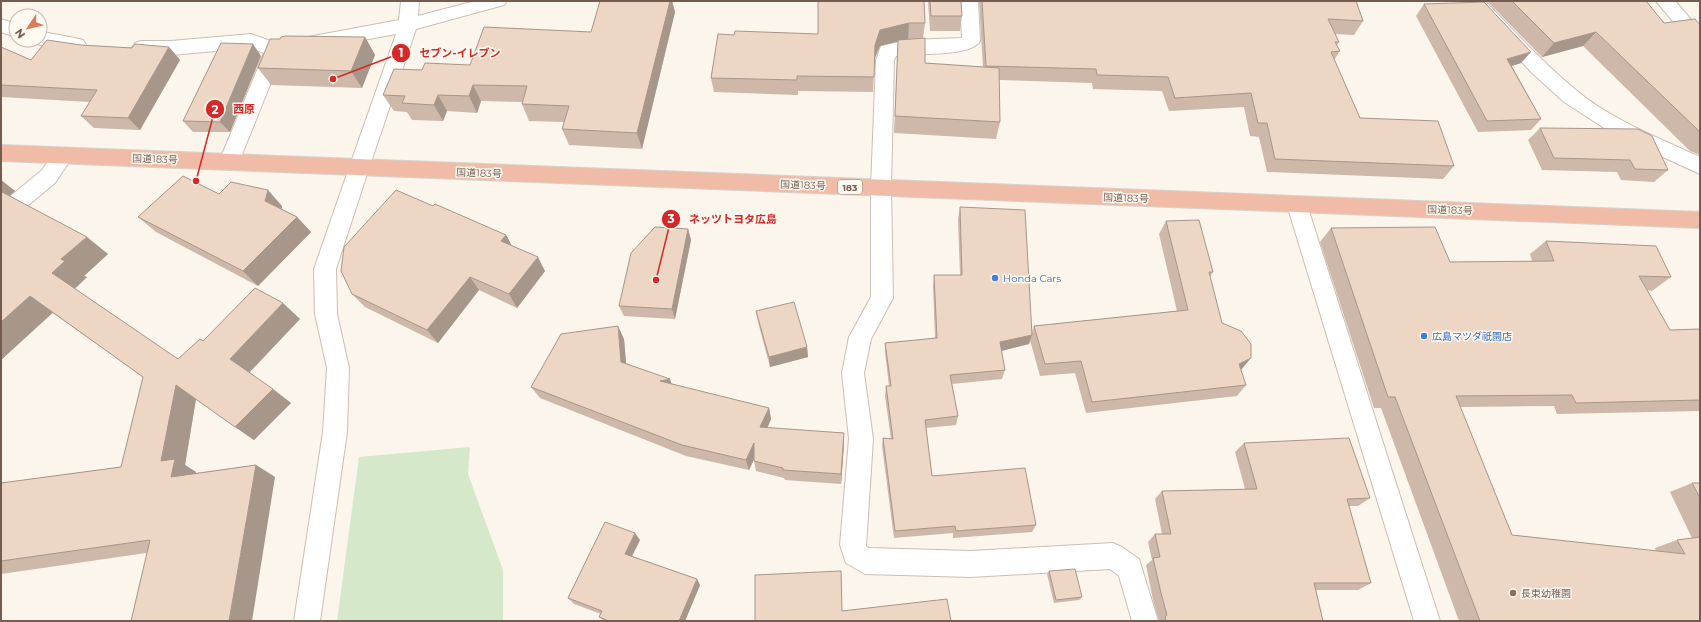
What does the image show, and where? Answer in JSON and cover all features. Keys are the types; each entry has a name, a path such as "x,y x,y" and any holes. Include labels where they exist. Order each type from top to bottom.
{"highway":[{"name":"国道183号","path":"1,154 1700,220"}],"street":[{"path":"307,621 335,432 338,368 326,314 325,269 408,24 410,1"},
{"path":"123,48 170,48 251,41 275,50 408,24 498,1"},
{"path":"969,1 971,41 962,45 908,47 888,51 885,60 881,188 882,298 860,337 853,373 861,439 853,545 855,554 865,561 971,564 1113,556 1130,568 1145,621"},
{"path":"1475,1 1538,67 1571,97 1622,130 1700,166"},
{"path":"1665,1 1700,42"},
{"path":"48,40 58,43 93,47"},
{"path":"230,162 275,50"},
{"path":"1,216 48,177 63,156"},
{"path":"1297,205 1427,621"}],"green space":[{"path":"470,447 468,474 503,570 503,621 337,621 359,457"}],"building":[{"path":"600,1 670,1 637,133 562,129 569,106 522,104 527,86 473,85 469,96 438,95 434,105 402,103 405,96 383,95 394,69 422,70 425,63 470,65 484,27 591,32"},
{"path":"818,1 924,1 925,23 909,23 880,30 875,45 874,77 797,76 797,80 711,78 718,34 734,35 735,31 818,34"},
{"path":"930,1 961,1 962,16 931,16"},
{"path":"982,1 1356,1 1363,21 1328,19 1339,42 1335,42 1340,51 1331,52 1360,118 1438,121 1454,166 1275,159 1267,123 1258,123 1251,93 1175,98 1168,77 1097,75 1096,69 986,66"},
{"path":"1512,1 1646,1 1664,23 1695,19 1700,25 1700,132 1596,32 1554,43"},
{"path":"1484,2 1531,52 1507,59 1541,119 1487,121 1424,4"},
{"path":"281,37 365,37 351,71 258,68 270,39 280,39"},
{"path":"925,38 925,63 999,68 1000,122 895,116 898,40"},
{"path":"48,40 81,45 132,48 135,44 169,47 128,118 81,116 97,90 1,85 1,47 31,60 41,48 48,48"},
{"path":"221,43 253,44 220,122 183,121"},
{"path":"1540,128 1638,129 1652,136 1668,170 1635,169 1630,160 1554,158"},
{"path":"183,176 219,194 231,182 268,190 265,201 297,217 243,271 138,217"},
{"path":"396,190 433,206 435,204 506,235 501,241 538,257 509,294 470,277 427,330 352,294 341,271 344,247"},
{"path":"2,192 87,237 61,259 65,261 52,273 178,359 200,339 203,341 255,288 283,303 230,359 273,389 235,427 176,385 161,461 175,459 171,477 256,465 229,621 131,621 150,540 1,561 1,483 121,467 143,377 30,296 1,322"},
{"path":"960,207 1025,210 1032,335 1000,342 1005,370 950,375 958,416 925,420 932,476 1025,468 1036,525 956,531 955,526 895,531 883,438 893,439 886,386 891,386 885,343 937,338 934,275 962,275"},
{"path":"1199,220 1213,272 1209,272 1222,323 1241,331 1251,344 1251,358 1239,364 1246,385 1092,402 1081,361 1045,364 1034,326 1188,310 1166,221"},
{"path":"655,227 688,229 672,309 619,306 631,253"},
{"path":"1435,227 1450,262 1554,261 1546,241 1656,246 1671,277 1639,276 1670,330 1700,329 1700,400 1576,403 1572,395 1456,396 1512,535 1685,554 1677,540 1700,537 1700,621 1480,621 1395,397 1388,397 1331,228"},
{"path":"794,302 807,347 769,357 756,311"},
{"path":"618,326 621,362 670,379 660,381 769,408 760,427 844,433 841,474 783,470 783,468 754,461 754,443 746,460 682,445 531,387 561,334"},
{"path":"1349,438 1370,498 1347,499 1371,583 1314,583 1323,621 1166,621 1165,617 1167,615 1153,558 1160,557 1155,534 1171,534 1162,491 1257,489 1244,443"},
{"path":"1692,483 1700,483 1700,498"},
{"path":"605,522 635,533 625,554 697,579 679,621 609,621 599,617 602,611 568,598"},
{"path":"1075,569 1082,597 1056,600 1049,571"},
{"path":"841,571 842,611 947,599 951,621 755,621 755,575"}],"place":[{"name":"セブン-イレブン","path":"333,79"},
{"name":"西原","path":"196,181"},
{"name":"Honda Cars","path":"995,278"},
{"name":"ネッツトヨタ広島","path":"656,280"},
{"name":"広島マツダ祇園店","path":"1424,336"},
{"name":"長束幼稚園","path":"1513,593"}]}
